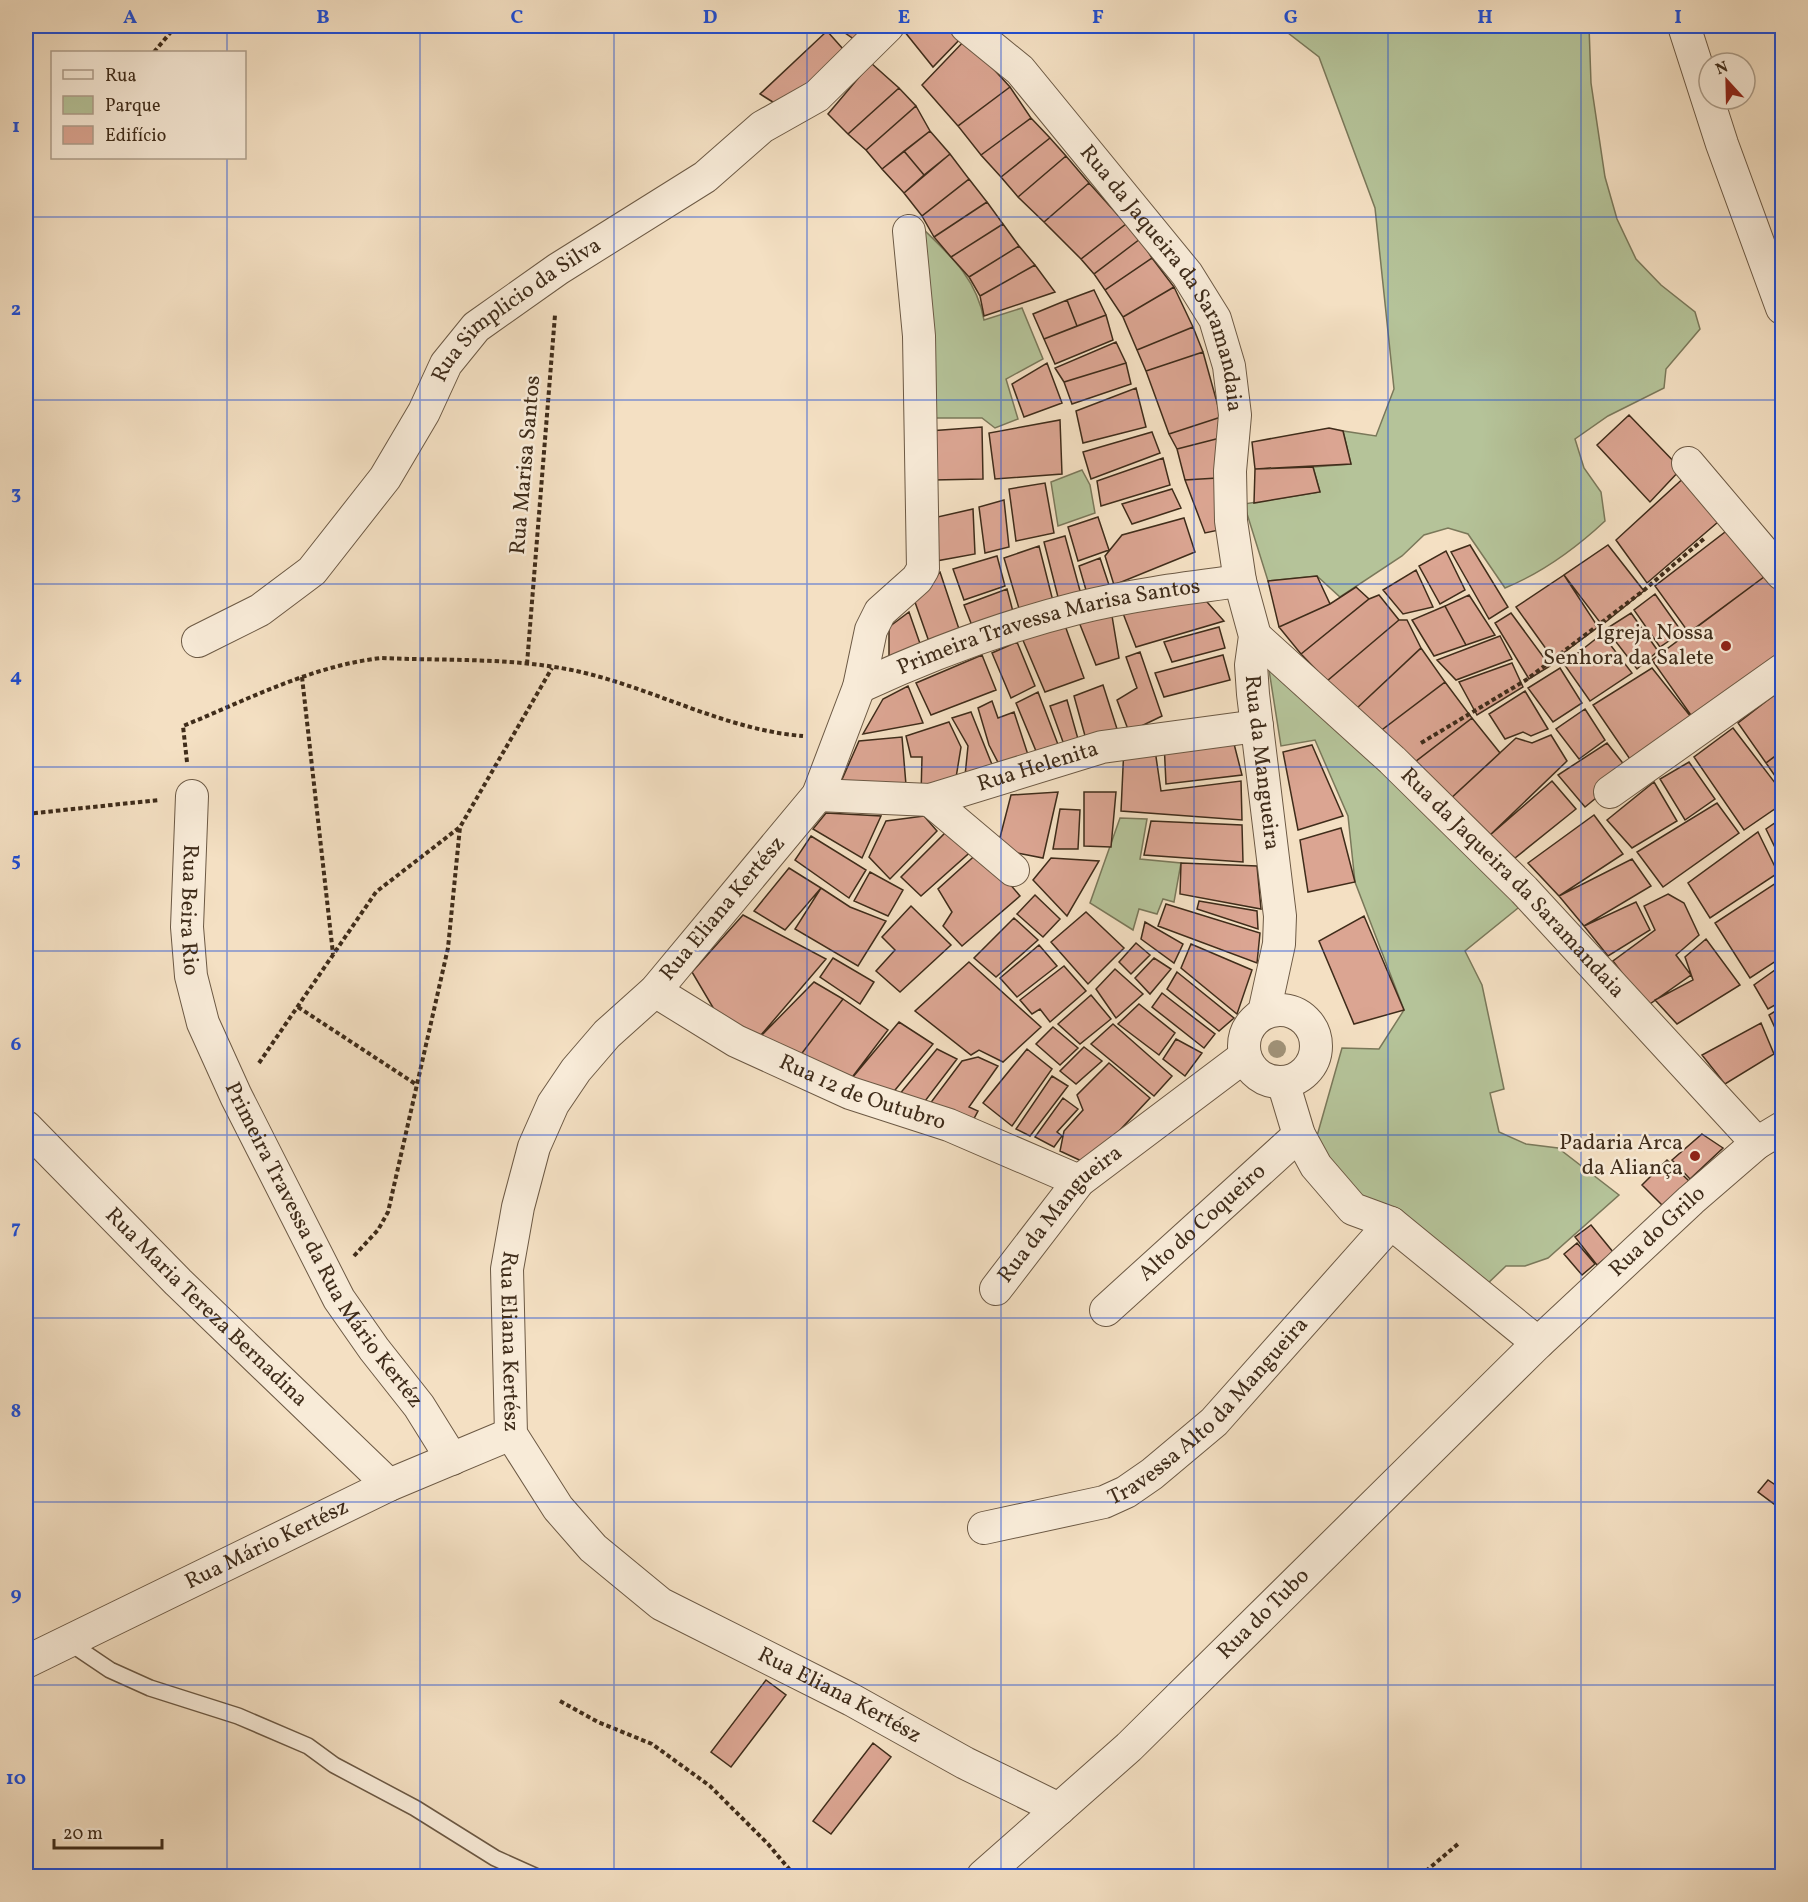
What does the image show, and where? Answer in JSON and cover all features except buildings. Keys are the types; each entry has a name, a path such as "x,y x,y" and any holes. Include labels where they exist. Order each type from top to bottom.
{"street":[{"name":"Rua Simplicio da Silva","path":"198,641 260,610 312,571 385,477 424,412 446,364 476,327 558,269 705,177 762,128 817,96 888,26"},
{"name":"Rua da Jaqueira da Saramandaia","path":"966,26 1020,70 1187,274 1215,319 1229,366 1236,416 1230,471 1231,511 1240,580"},
{"path":"1684,26 1722,144 1782,308"},
{"name":"Rua Eliana Kertész","path":"909,231 919,336 923,569 917,579 880,612 870,630 859,687 818,795 655,990 607,1034 576,1070 554,1104 534,1147 518,1207 507,1269 511,1434 558,1508 593,1548 661,1604 852,1700 964,1763 1059,1809"},
{"path":"1688,463 1782,574"},
{"name":"Rua da Mangueira","path":"1240,580 1255,636 1251,665 1280,916 1279,944 1264,1013"},
{"name":"Primeira Travessa Marisa Santos","path":"859,687 919,659 1042,618 1093,605 1240,580"},
{"name":"Rua da Jaqueira da Saramandaia","path":"1255,636 1392,760 1770,1135"},
{"path":"1610,792 1782,670"},
{"name":"Rua Helenita","path":"818,795 930,800 1102,747 1257,726"},
{"name":"Rua Beira Rio","path":"192,796 187,927 190,976 203,1023"},
{"path":"930,800 1013,870"},
{"name":"Rua da Mangueira","path":"1279,944 1305,1018"},
{"name":"Rua 12 de Outubro","path":"655,990 736,1041 850,1093 949,1125 1078,1181"},
{"path":"1285,1010 1305,1018 1316,1036 1315,1057 1303,1075 1283,1082 1267,1080 1253,1071 1245,1056 1247,1031 1264,1013 1285,1010"},
{"name":"Primeira Travessa da Rua Mário Kertéz","path":"203,1023 236,1096 339,1299 374,1349 419,1406 452,1459"},
{"name":"Rua da Mangueira","path":"996,1289 1078,1181 1245,1056"},
{"path":"1283,1082 1299,1135 1316,1166 1353,1209 1391,1223 1538,1343"},
{"name":"Rua Maria Tereza Bernadina","path":"26,1127 178,1282 389,1485"},
{"name":"Alto do Coqueiro","path":"1106,1310 1299,1135"},
{"name":"Rua do Grilo","path":"1538,1343 1691,1200 1770,1135"},
{"name":"Travessa Alto da Mangueira","path":"984,1528 1104,1502 1126,1492 1152,1474 1214,1422 1391,1223"},
{"name":"Rua do Tubo","path":"983,1876 1129,1747 1538,1343"},
{"name":"Rua Mário Kertész","path":"26,1662 389,1485 511,1434"}],"lane":[{"path":"67,1641 110,1670 130,1679 238,1716 308,1746 334,1765 416,1808 495,1858 535,1876"}],"path":[{"path":"155,51 176,26"},
{"name":"Rua Marisa Santos","path":"527,664 558,269"},
{"path":"1392,760 1526,680 1643,591 1732,514"},
{"path":"26,814 192,796 183,726 302,677 358,661 381,658 527,664 584,672 773,733 839,738"},
{"path":"236,1096 376,892 460,827 552,668"},
{"path":"302,677 334,955"},
{"path":"331,1280 378,1230 388,1212 448,948 460,827"},
{"path":"298,1007 417,1085"},
{"path":"560,1701 598,1722 652,1744 710,1786 768,1844 795,1876"},
{"path":"1420,1876 1458,1844"}],"green space":[{"path":"1279,26 1589,26 1591,83 1605,177 1617,219 1636,259 1661,285 1695,312 1700,329 1666,369 1664,388 1608,416 1575,439 1584,468 1601,492 1605,521 1558,559 1533,575 1505,588 1468,534 1448,528 1424,535 1402,556 1340,597 1317,576 1268,581 1244,504 1320,492 1313,467 1351,464 1343,431 1376,436 1394,389 1375,208 1319,57"},
{"path":"915,221 967,277 980,304 984,320 1022,308 1043,359 1006,379 1018,419 995,428 982,418 925,418"},
{"path":"1082,470 1090,485 1095,513 1058,526 1051,482"},
{"path":"1266,651 1523,904 1465,951 1482,985 1504,1089 1490,1093 1499,1132 1526,1144 1558,1148 1619,1195 1548,1258 1525,1266 1506,1266 1485,1286 1354,1203 1317,1136 1342,1048 1379,1049 1404,1010 1355,882 1348,816 1315,740 1281,746"},
{"path":"1120,818 1147,819 1140,859 1181,863 1174,902 1163,899 1157,914 1139,909 1133,930 1090,903"}],"place":[{"name":"Igreja Nossa Senhora da Salete","path":"1726,646"},
{"name":"Padaria Arca da Aliança","path":"1695,1156"}]}
